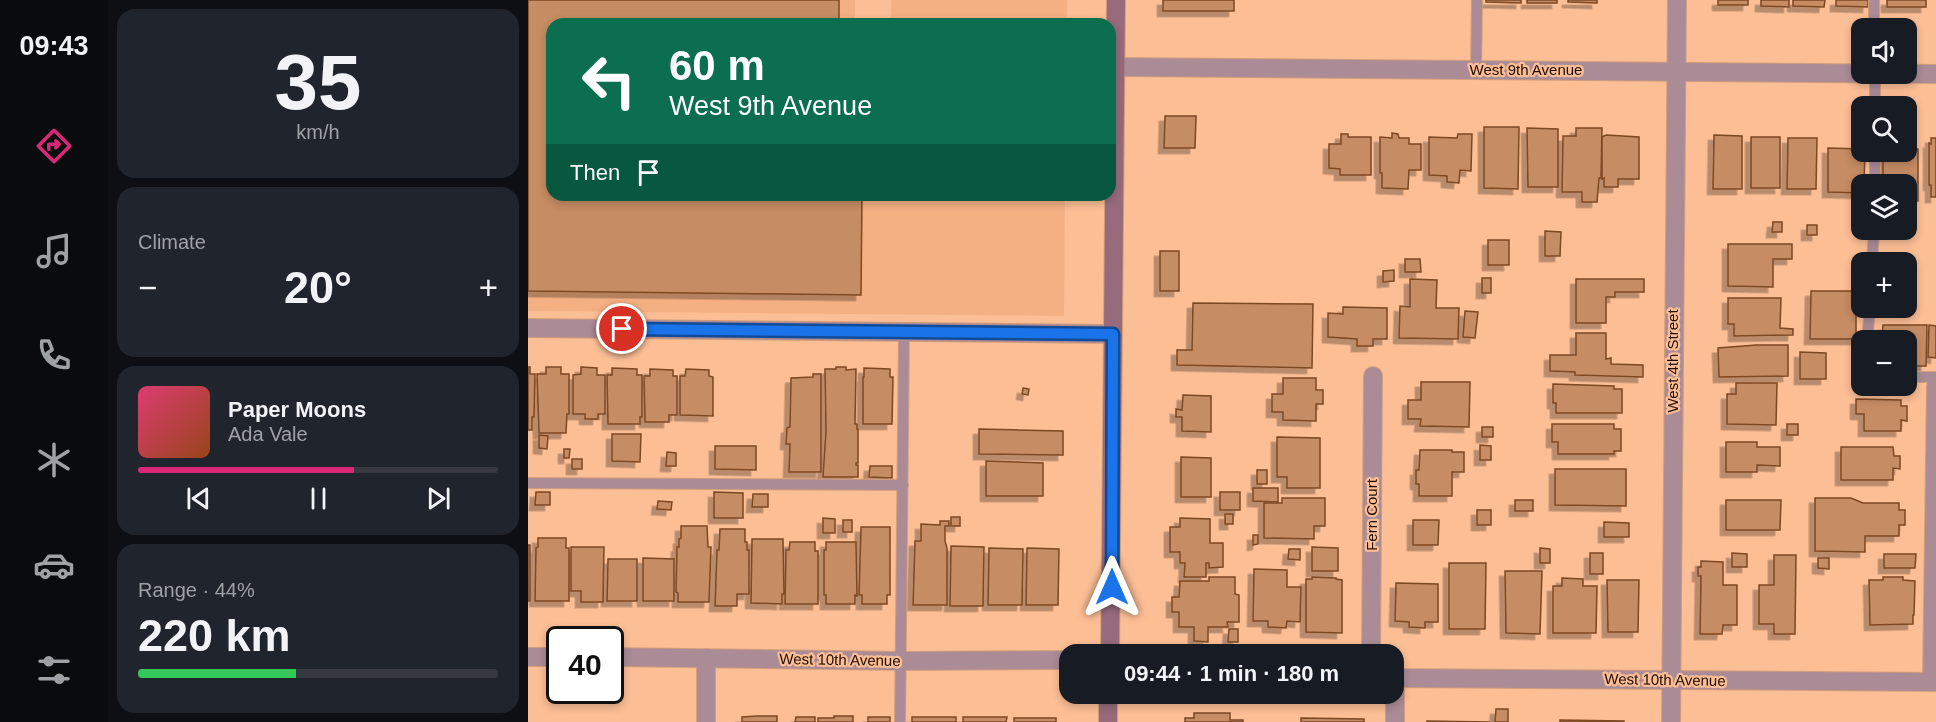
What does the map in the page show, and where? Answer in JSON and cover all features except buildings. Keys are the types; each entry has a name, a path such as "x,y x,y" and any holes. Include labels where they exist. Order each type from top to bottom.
{"street":[{"path":"1116,0 1116,18"},
{"name":"West 4th Street","path":"1671,722 1677,0"},
{"name":"West 9th Avenue","path":"1116,67 1851,74"},
{"name":"West 9th Avenue","path":"1917,74 1936,74"},
{"path":"1110,644 1114,201"},
{"path":"528,328 1113,334"},
{"name":"Fern Court","path":"1371,644 1373,376"},
{"path":"1934,682 1936,386"},
{"path":"528,657 546,657"},
{"name":"West 10th Avenue","path":"624,657 901,661 1059,660"},
{"path":"706,658 706,722"},
{"name":"West 10th Avenue","path":"1404,678 1934,682"},
{"path":"1108,704 1108,722"},
{"path":"1395,704 1395,722"}],"lane":[{"path":"1476,69 1477,0"},
{"path":"1874,0 1874,18"},
{"path":"900,722 904,331"},
{"path":"1917,377 1936,377"},
{"path":"528,483 903,485"}],"shaded area":[{"path":"528,0 855,0 855,18 546,18 546,201 1065,201 1064,316 528,311"},
{"path":"891,0 1067,0 1067,18 891,18"}],"route":[{"path":"622,329 1113,334 1112,587"}]}
